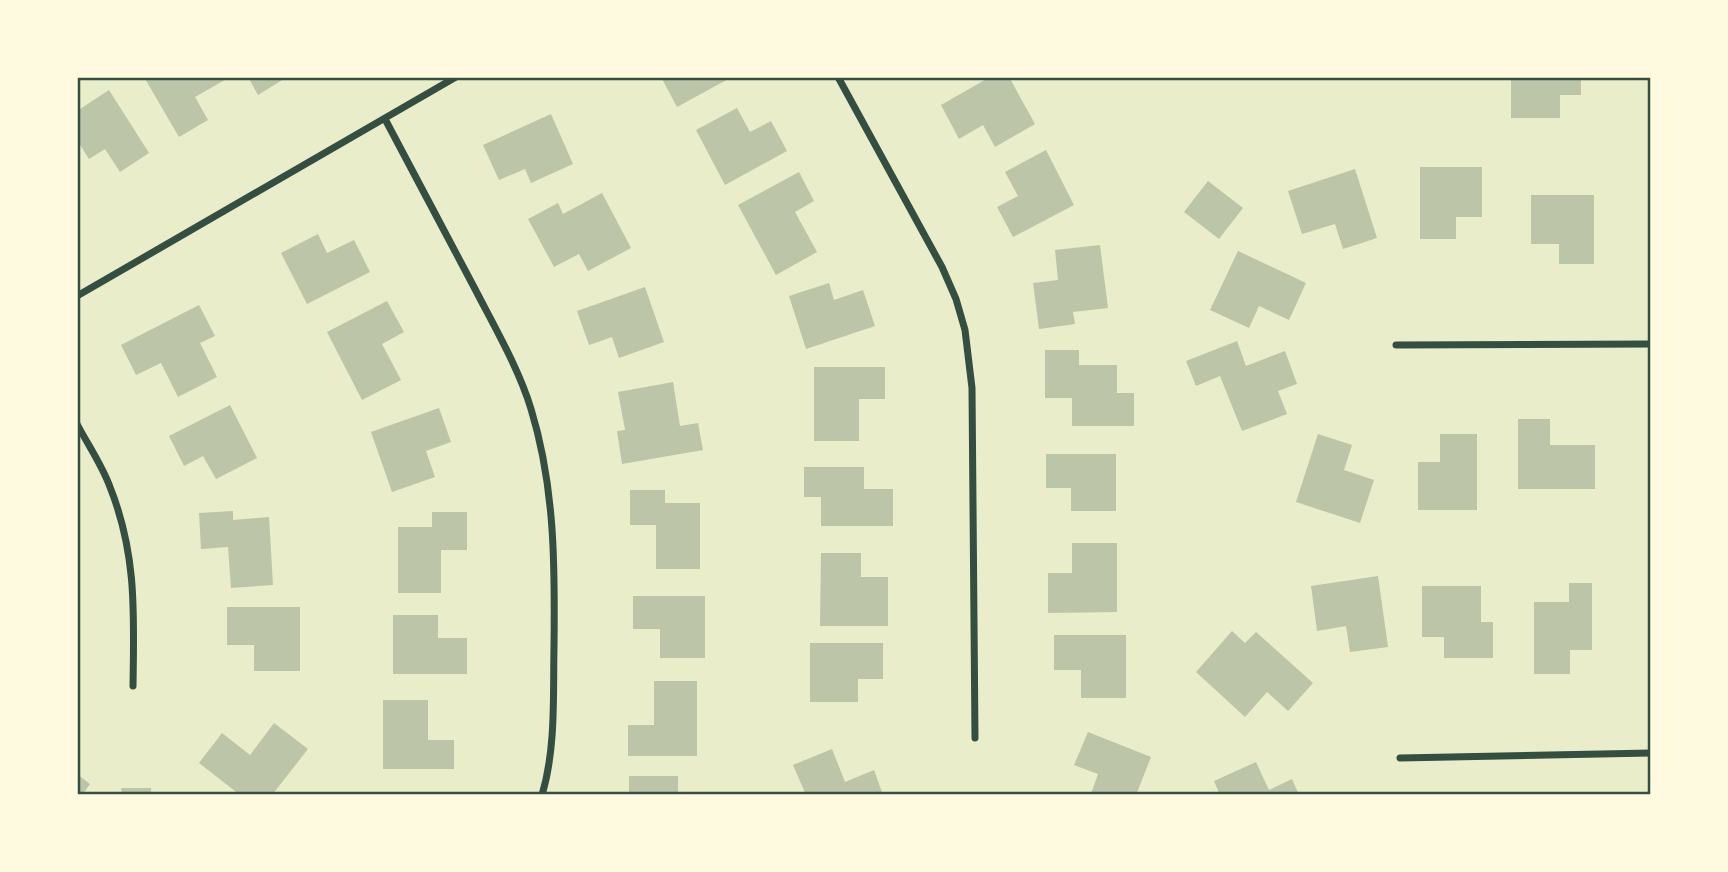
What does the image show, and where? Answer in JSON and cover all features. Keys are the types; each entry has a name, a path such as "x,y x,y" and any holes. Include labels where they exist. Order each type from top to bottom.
{"street":[{"path":"77,296 456,77"},
{"path":"838,77 942,267 956,299 965,330 972,388 975,738"},
{"path":"385,119 499,334 531,407 539,440 553,525 555,584 553,720 542,795"},
{"path":"1396,345 1651,344"},
{"path":"77,424 110,485 125,532 132,565 133,686"},
{"path":"1400,758 1651,754"}],"building":[{"path":"144,77 230,77 195,97 208,120 179,137"},
{"path":"248,77 287,77 258,95"},
{"path":"661,77 732,77 677,107"},
{"path":"990,77 1009,77 1035,124 995,147 983,125 959,139 941,105"},
{"path":"1511,77 1581,77 1581,95 1560,95 1560,118 1511,118"},
{"path":"109,90 149,153 120,172 105,149 89,159 77,140 77,111"},
{"path":"737,108 750,132 771,121 787,151 725,185 696,130"},
{"path":"551,114 573,164 531,183 525,169 499,180 483,145"},
{"path":"1046,150 1074,205 1013,237 997,207 1018,196 1005,172"},
{"path":"1420,167 1482,167 1482,217 1456,217 1456,239 1420,239"},
{"path":"1355,169 1377,238 1343,249 1335,224 1302,234 1288,191"},
{"path":"799,172 814,201 795,212 817,252 776,275 738,205"},
{"path":"1208,181 1243,208 1219,239 1184,212"},
{"path":"602,193 631,248 588,271 579,254 554,267 528,219 558,203 563,214"},
{"path":"1531,195 1594,195 1594,264 1559,264 1559,244 1531,244"},
{"path":"318,234 327,253 354,240 370,272 307,304 281,253"},
{"path":"1100,245 1108,308 1073,312 1075,324 1039,329 1033,283 1058,280 1055,250"},
{"path":"1238,251 1306,283 1289,320 1259,306 1249,328 1210,310"},
{"path":"829,283 834,300 863,290 875,326 806,349 789,296"},
{"path":"645,287 664,342 619,358 612,337 589,345 577,311"},
{"path":"387,301 404,332 382,344 401,380 362,400 327,332"},
{"path":"199,305 215,336 200,343 217,377 178,397 161,363 136,375 121,345"},
{"path":"1237,341 1246,366 1285,351 1297,384 1278,391 1287,414 1242,431 1220,376 1196,386 1186,361"},
{"path":"1045,350 1079,350 1079,365 1117,365 1117,393 1134,393 1134,426 1072,426 1072,398 1045,398"},
{"path":"814,367 885,367 885,399 859,399 859,441 814,441"},
{"path":"673,382 680,426 698,423 703,450 622,464 617,431 625,430 618,392"},
{"path":"230,405 257,458 216,479 203,456 184,466 169,436"},
{"path":"439,408 451,442 426,451 435,477 392,492 371,432"},
{"path":"1518,419 1550,419 1550,445 1595,445 1595,489 1518,489"},
{"path":"1318,434 1352,445 1344,470 1374,480 1360,523 1296,502"},
{"path":"1440,434 1477,434 1477,510 1418,510 1418,462 1440,462"},
{"path":"1046,454 1116,454 1116,511 1071,511 1071,488 1046,488"},
{"path":"804,467 864,467 864,489 893,489 893,526 821,526 821,497 804,497"},
{"path":"630,490 665,490 665,503 700,503 700,569 656,569 656,525 630,525"},
{"path":"233,511 233,520 269,517 273,585 231,588 228,547 201,549 199,513"},
{"path":"432,512 467,512 467,550 441,550 441,593 398,593 398,527 432,527"},
{"path":"1072,543 1117,543 1117,612 1048,613 1048,573 1072,573"},
{"path":"821,553 861,553 861,577 888,577 888,626 820,626"},
{"path":"1378,576 1388,647 1350,652 1346,626 1317,631 1311,586"},
{"path":"1569,583 1592,583 1592,650 1570,650 1570,674 1534,674 1534,602 1569,602"},
{"path":"1422,586 1481,586 1481,622 1493,622 1493,658 1444,658 1444,637 1422,637"},
{"path":"633,596 705,596 705,658 660,658 660,629 633,629"},
{"path":"227,607 300,607 300,671 254,671 254,645 227,645"},
{"path":"393,615 438,615 438,638 467,638 467,674 393,674"},
{"path":"1232,631 1245,643 1256,632 1313,683 1288,711 1267,692 1245,717 1196,672"},
{"path":"1054,635 1126,635 1126,698 1081,698 1081,670 1054,670"},
{"path":"810,643 883,643 883,679 858,679 858,702 810,702"},
{"path":"654,681 697,681 697,756 628,756 628,725 654,725"},
{"path":"383,700 428,700 428,740 454,740 454,769 383,769"},
{"path":"274,723 308,749 272,795 240,795 199,763 222,733 250,755"},
{"path":"1088,732 1151,757 1136,795 1091,794 1098,774 1074,765"},
{"path":"832,749 845,782 874,770 883,795 806,795 793,765"},
{"path":"1256,762 1269,790 1292,779 1299,795 1220,795 1214,781"},
{"path":"77,774 90,784 82,795 77,795"},
{"path":"629,776 678,776 678,795 629,795"},
{"path":"121,788 151,788 151,795 122,795"}]}
